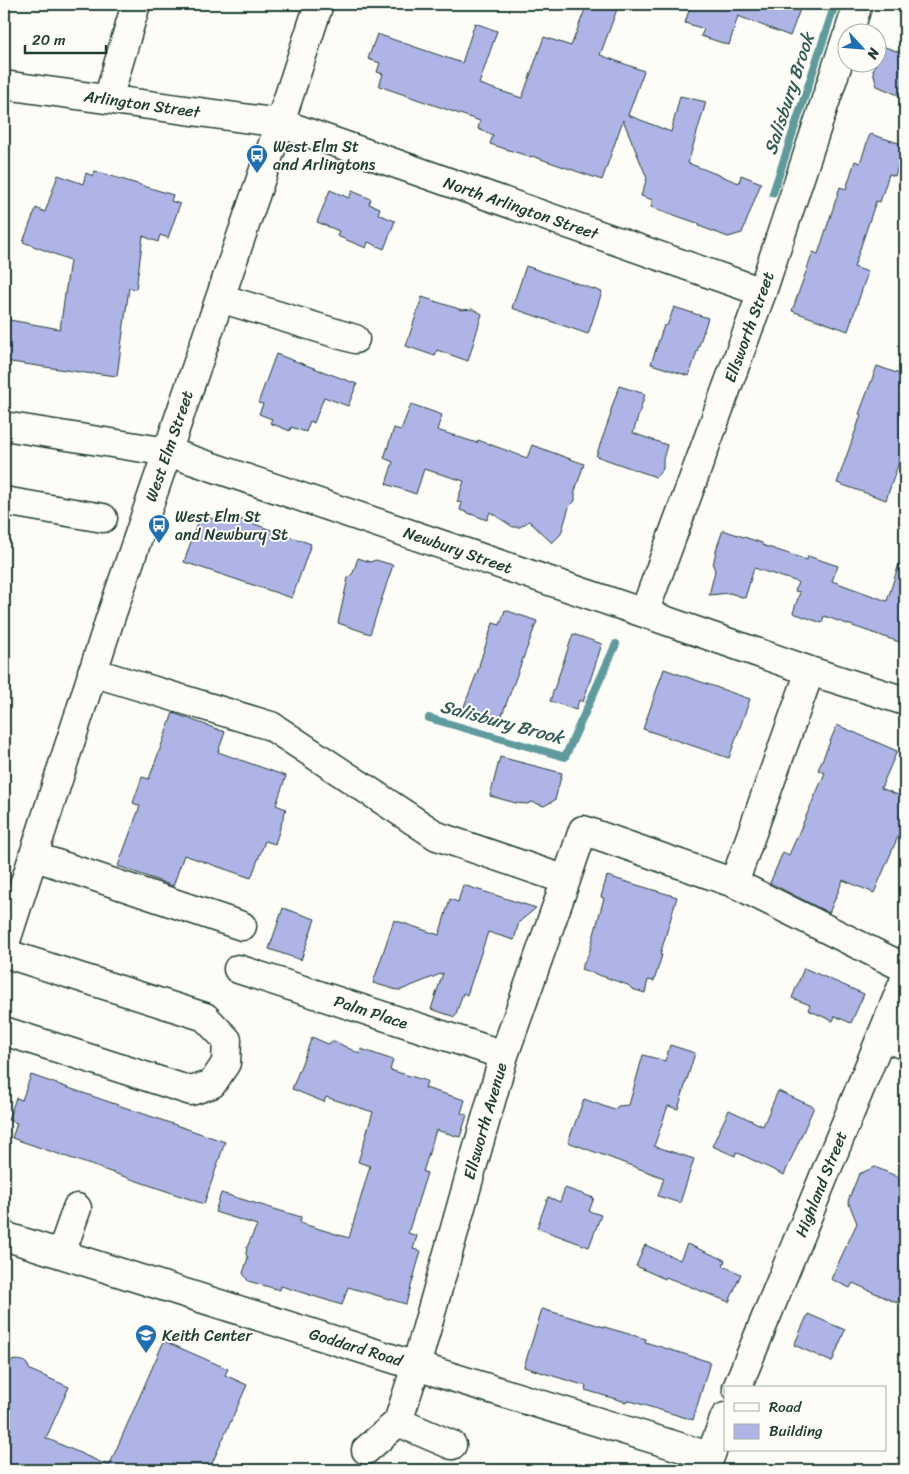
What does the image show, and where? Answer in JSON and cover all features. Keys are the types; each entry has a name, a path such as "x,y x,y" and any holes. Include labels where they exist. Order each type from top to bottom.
{"street":[{"path":"108,99 136,4"},
{"name":"West Elm Street","path":"4,947 92,672 319,4"},
{"path":"852,22 858,4"},
{"name":"Ellsworth Street","path":"644,613 762,292 836,69"},
{"name":"Arlington Street","path":"4,85 280,123"},
{"name":"North Arlington Street","path":"280,123 762,292"},
{"path":"220,298 355,339"},
{"name":"Newbury Street","path":"4,426 168,452 810,671 905,701"},
{"path":"4,501 103,518"},
{"path":"810,671 734,883 905,968"},
{"path":"92,672 271,726 437,836 566,880"},
{"name":"Ellsworth Avenue","path":"398,1422 416,1366 504,1055 582,830 734,883"},
{"path":"33,856 242,926"},
{"path":"4,952 204,1017 227,1040 226,1063 212,1084 190,1091 4,1031"},
{"name":"Palm Place","path":"238,969 504,1055"},
{"name":"Highland Street","path":"738,1386 894,1041 905,979"},
{"path":"61,1254 76,1208"},
{"name":"Goddard Road","path":"4,1236 416,1366 707,1463"},
{"path":"707,1463 724,1420"},
{"path":"366,1450 398,1422 452,1444"}],"building":[{"path":"587,4 619,4 600,55 644,71 628,115 671,132 680,96 706,102 688,163 739,183 741,175 761,183 742,233 728,237 699,226 700,224 651,207 653,200 641,196 647,178 623,120 602,180 490,144 493,135 478,129 480,121 379,86 383,74 377,72 380,63 368,59 377,34 462,63 475,23 497,31 479,84 522,98 544,37 571,46"},
{"path":"691,4 802,4 790,36 738,16 729,45 701,36 704,29 685,23"},
{"path":"886,47 905,54 905,98 877,86 873,72 886,72"},
{"path":"870,134 905,145 895,176 889,174 880,202 876,201 854,267 868,272 848,331 792,311 813,252 818,254 840,187 846,189 855,161 860,163"},
{"path":"95,171 173,195 171,201 180,204 168,238 160,235 158,242 143,236 136,289 129,288 117,376 4,361 4,319 60,329 70,260 23,242 36,208 45,212 58,175 83,184 86,173 93,176"},
{"path":"330,190 349,198 352,191 371,199 369,204 380,208 378,214 395,221 384,249 368,242 366,248 337,236 339,231 317,222"},
{"path":"526,266 602,292 588,334 512,308"},
{"path":"422,297 462,310 473,309 482,314 468,361 437,350 435,356 406,346"},
{"path":"674,307 708,318 689,376 651,364 664,325 667,326"},
{"path":"276,354 357,384 348,406 324,397 314,423 310,421 306,432 291,427 290,431 270,423 272,419 259,414 263,404 258,403"},
{"path":"877,366 905,376 905,444 886,500 837,483 861,415 859,414"},
{"path":"619,386 645,394 633,433 667,445 663,459 663,469 656,477 596,456"},
{"path":"411,404 442,415 437,430 477,443 478,440 527,458 532,445 584,464 575,491 575,501 569,507 561,534 552,543 529,521 520,527 513,527 490,512 487,520 460,510 462,503 457,502 464,481 424,469 416,494 386,484 393,462 384,458 394,428 401,430"},
{"path":"220,512 311,544 292,598 184,562 200,515 217,520"},
{"path":"723,530 807,560 808,556 838,566 832,581 887,601 901,558 905,558 905,644 824,616 822,623 793,613 800,592 795,591 798,582 754,568 745,598 730,593 709,595 715,571 713,565"},
{"path":"358,558 370,562 376,560 393,565 370,634 338,623 348,578 353,573"},
{"path":"505,610 537,621 499,723 463,709 480,665 493,623 500,625"},
{"path":"573,634 602,644 583,702 579,700 576,710 550,701"},
{"path":"664,669 750,699 729,758 643,729"},
{"path":"173,713 225,732 218,752 286,776 276,805 286,809 275,844 265,841 251,878 184,855 173,886 118,866 140,806 133,803 142,777 149,779"},
{"path":"837,725 897,751 881,788 905,798 905,820 874,893 843,880 829,913 770,883 783,852 789,855 825,773 818,770"},
{"path":"500,757 562,773 555,800 544,806 532,802 527,804 516,803 490,796"},
{"path":"607,876 677,897 654,981 648,980 645,993 632,989 628,985 581,969 589,953 604,898 601,897"},
{"path":"463,885 536,908 519,922 514,940 488,932 467,995 463,993 455,1017 431,1009 443,973 401,990 373,983 394,920 439,935 450,899 458,902"},
{"path":"283,908 315,919 301,960 269,949"},
{"path":"804,968 864,994 851,1023 835,1016 833,1021 808,1010 810,1005 792,998"},
{"path":"312,1037 328,1044 334,1041 360,1054 361,1049 393,1060 390,1070 427,1081 425,1088 465,1100 461,1113 467,1115 460,1137 436,1130 423,1172 427,1173 408,1233 417,1236 413,1249 421,1251 406,1304 348,1287 342,1305 281,1286 280,1290 248,1281 243,1273 248,1258 246,1254 247,1247 257,1225 215,1212 221,1193 301,1217 300,1223 349,1238 370,1166 358,1162 373,1112 326,1097 324,1102 292,1089"},
{"path":"670,1045 695,1053 678,1109 668,1106 654,1146 694,1159 680,1203 658,1196 664,1178 568,1142 584,1099 614,1110 618,1106 629,1105 643,1055 665,1061"},
{"path":"31,1075 225,1142 204,1204 12,1138 17,1123 8,1120 16,1098 22,1100"},
{"path":"778,1091 814,1107 784,1175 736,1152 735,1156 712,1146 729,1110 763,1126"},
{"path":"875,1167 905,1180 905,1285 897,1303 853,1283 850,1288 831,1279 857,1223 848,1201 859,1174"},
{"path":"565,1188 594,1198 589,1211 601,1215 589,1247 537,1228 548,1197 560,1202"},
{"path":"687,1244 725,1260 723,1266 741,1274 729,1302 666,1277 665,1279 636,1266 645,1245 680,1260"},
{"path":"542,1309 646,1339 645,1342 710,1362 693,1420 627,1400 626,1402 585,1390 586,1386 524,1367"},
{"path":"808,1314 845,1330 832,1362 794,1345"},
{"path":"164,1341 228,1369 225,1375 247,1385 209,1470 4,1470 4,1362 23,1361 30,1370 69,1387 46,1438 109,1466"}],"waterway":[{"name":"Salisbury Brook","path":"773,193 835,4"},
{"name":"Salisbury Brook","path":"429,718 565,757 616,644"}],"place":[{"name":"West Elm St and Arlingtons","path":"257,174"},
{"name":"West Elm St and Newbury St","path":"159,544"},
{"name":"Keith Center","path":"146,1354"}]}
